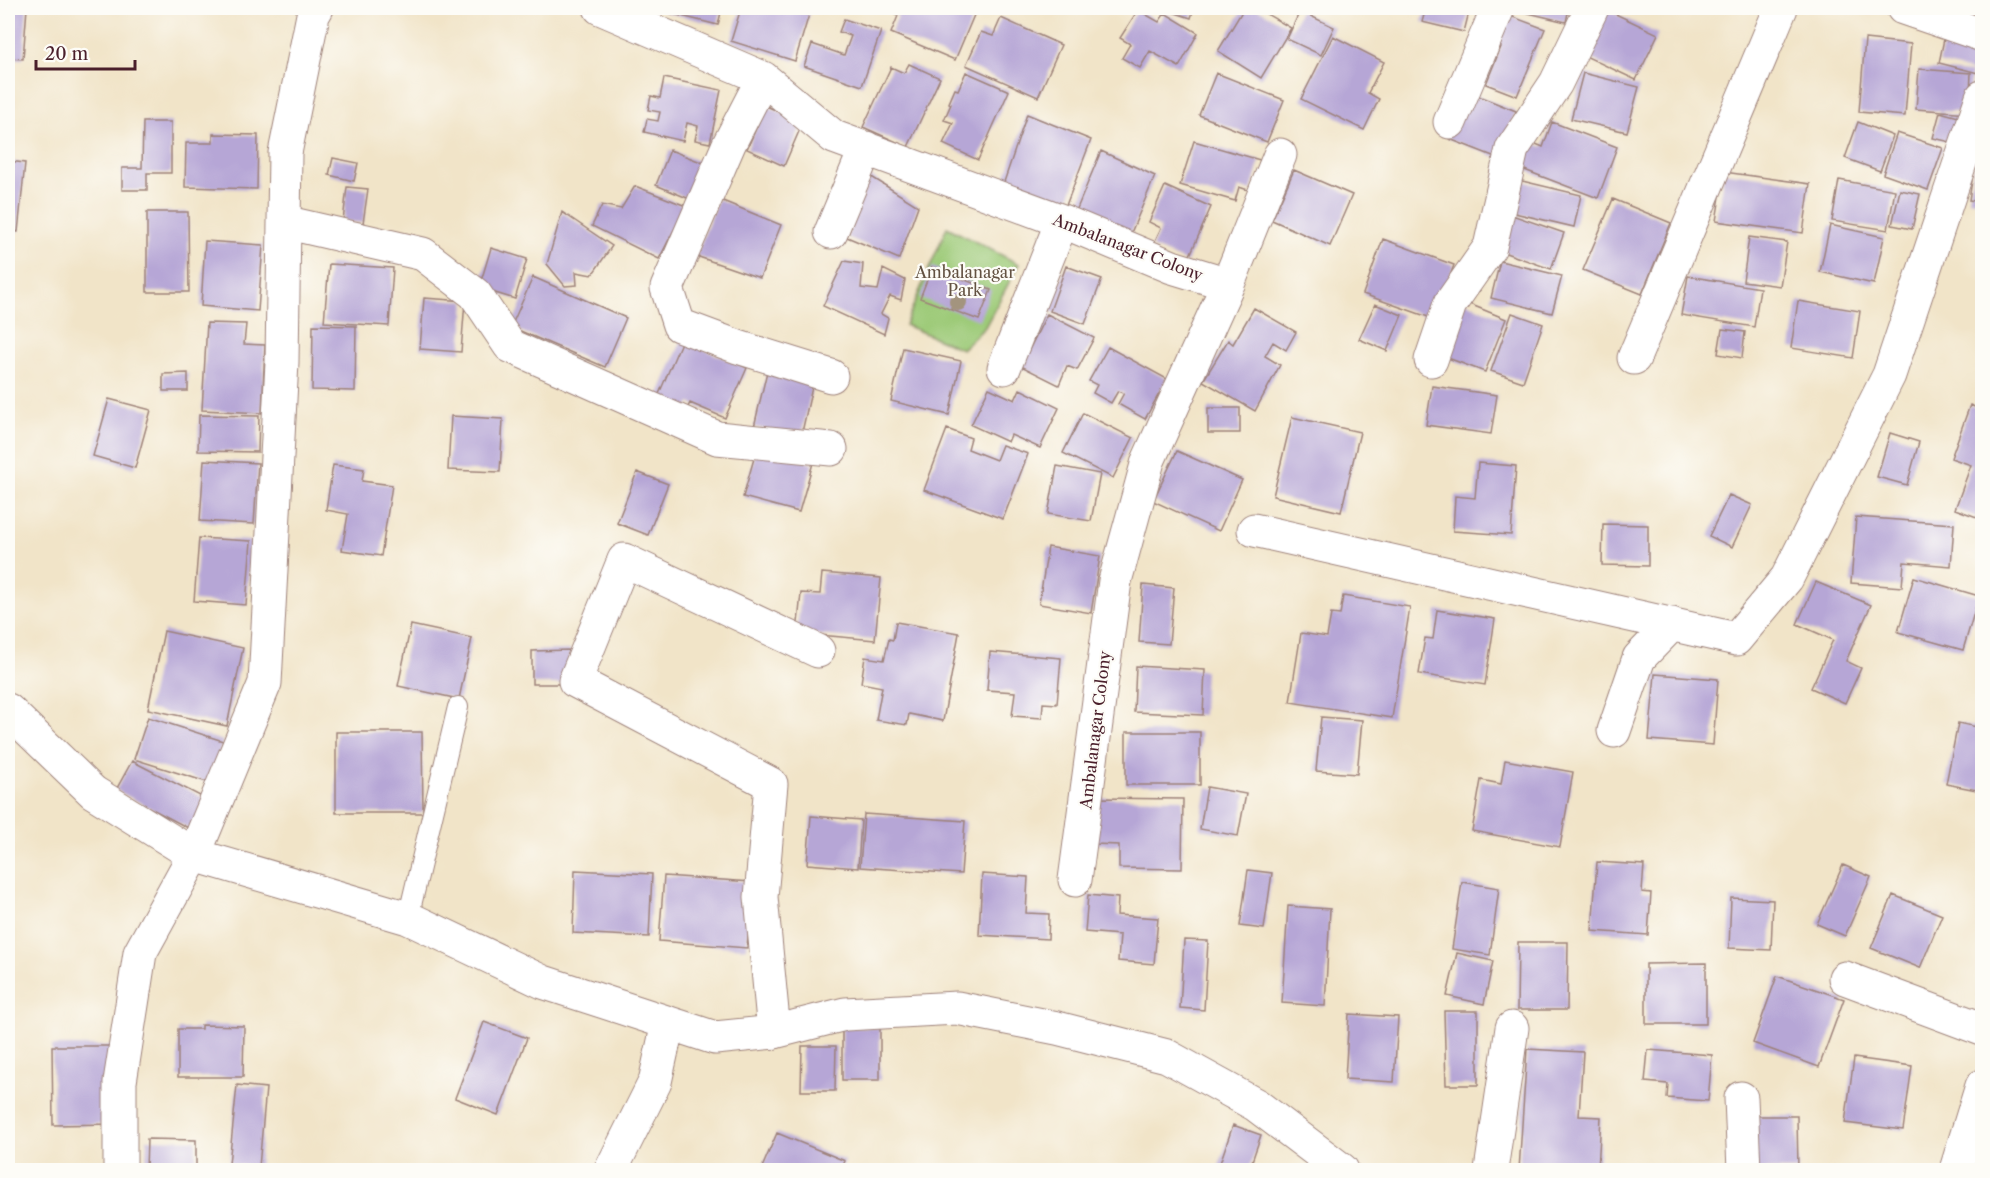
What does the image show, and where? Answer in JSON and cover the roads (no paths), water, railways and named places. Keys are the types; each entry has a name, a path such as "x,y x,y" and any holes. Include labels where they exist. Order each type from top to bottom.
{"street":[{"path":"120,1170 120,1082 140,953 194,855 265,683 282,362 285,153 313,15 317,8"},
{"name":"Ambalanagar Colony","path":"600,8 764,78 834,137 1062,221 1172,267 1228,284 1148,461 1115,581 1076,880"},
{"path":"1450,122 1498,8"},
{"path":"1431,360 1450,304 1490,247 1512,149 1556,83 1593,8"},
{"path":"1634,358 1781,8"},
{"path":"1903,8 1983,35"},
{"path":"764,78 729,144 667,288 679,325 738,347 831,376"},
{"path":"1254,530 1736,639 1787,578 1889,375 1983,97"},
{"path":"831,232 866,148"},
{"path":"1228,284 1280,155"},
{"path":"1004,368 1062,221"},
{"path":"284,222 423,254 475,294 510,346 717,438 831,449"},
{"path":"774,1032 761,897 771,784 575,681 624,560 818,651"},
{"path":"1614,731 1639,658 1672,624"},
{"path":"8,710 93,792 194,855 408,918 543,982 715,1038 774,1032 845,1014 957,1008 1057,1028 1167,1056 1257,1105 1342,1170"},
{"path":"1845,978 1983,1029"},
{"path":"611,1170 655,1082 668,1023"},
{"path":"1491,1170 1512,1028"},
{"path":"1956,1170 1983,1086"},
{"path":"1741,1098 1744,1170"}],"lane":[{"path":"408,918 458,707"}],"park label":[{"name":"Ambalanagar Park","path":"965,281"}]}
